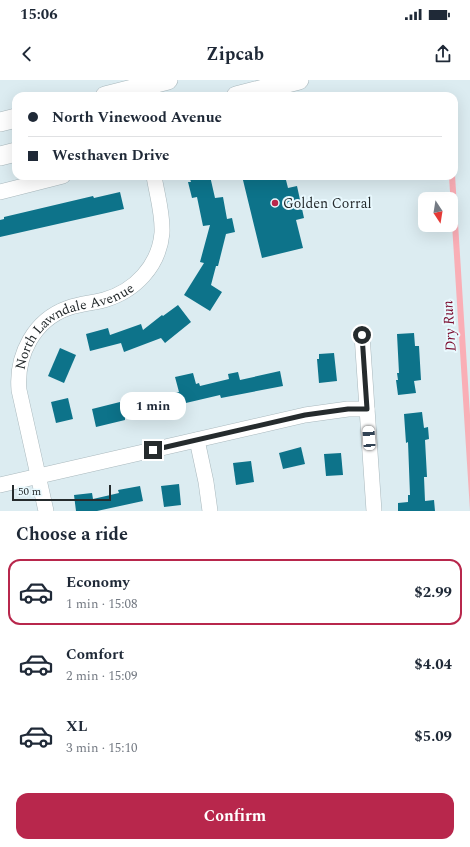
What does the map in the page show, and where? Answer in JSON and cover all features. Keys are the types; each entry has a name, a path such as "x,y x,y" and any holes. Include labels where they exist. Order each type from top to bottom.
{"main road":[{"path":"136,92 168,80"},
{"path":"252,92 299,80"},
{"path":"0,122 12,119"},
{"path":"0,156 12,153"}],"street":[{"path":"0,192 47,180"},
{"name":"North Lawndale Avenue","path":"46,511 19,390 19,371 23,352 32,335 44,322 54,315 68,308 104,300 121,293 132,287 145,274 158,253 162,235 161,216 155,180"},
{"path":"362,335 374,511"},
{"path":"0,485 305,415 348,409 367,409"},
{"path":"196,440 206,482 210,511"}],"shaded area":[{"name":"Dry Run","path":"449,180 455,180 456,192 450,192"},
{"name":"Dry Run","path":"458,223 470,415 470,511 453,232 458,232"}],"building":[{"path":"190,180 211,180 215,198 223,197 227,219 232,218 235,232 226,234 218,266 216,266 211,285 222,292 210,311 184,295 204,263 200,262 210,225 203,226 197,197 192,198 188,182 191,182"},
{"name":"Golden Corral","path":"243,180 286,180 288,188 297,186 304,218 296,220 303,248 262,258"},
{"path":"120,192 124,209 0,237 0,220 4,219 4,217 93,196 94,198"},
{"path":"178,305 191,322 165,343 161,338 124,352 121,343 90,351 86,334 108,328 110,335 141,324 143,330"},
{"path":"414,333 415,346 419,346 421,380 414,381 416,393 398,395 396,380 398,380 397,373 399,373 397,334"},
{"path":"60,348 76,355 64,383 48,376"},
{"path":"334,353 337,381 319,383 317,359 319,359 319,354"},
{"path":"280,371 283,386 221,398 220,395 173,406 173,408 125,418 125,420 96,427 92,409 120,402 121,404 179,392 175,377 193,373 196,384 199,383 200,386 229,379 228,374 238,372 240,380"},
{"path":"68,398 73,419 56,423 51,402"},
{"path":"422,412 424,428 428,427 429,439 425,440 427,477 424,477 425,501 434,500 435,511 398,511 398,503 408,502 408,495 410,495 408,442 406,443 404,414"},
{"path":"301,447 305,464 283,469 279,453"},
{"path":"341,453 343,475 326,476 324,454"},
{"path":"251,461 254,482 236,485 233,463"},
{"path":"179,484 181,505 164,507 161,486"},
{"path":"140,486 143,501 97,511 76,511 74,495 92,493 93,499 119,493 118,490"}],"place":[{"name":"Golden Corral","path":"275,203"}],"route":[{"path":"153,450 288,418 348,409 367,409 362,335"}]}
